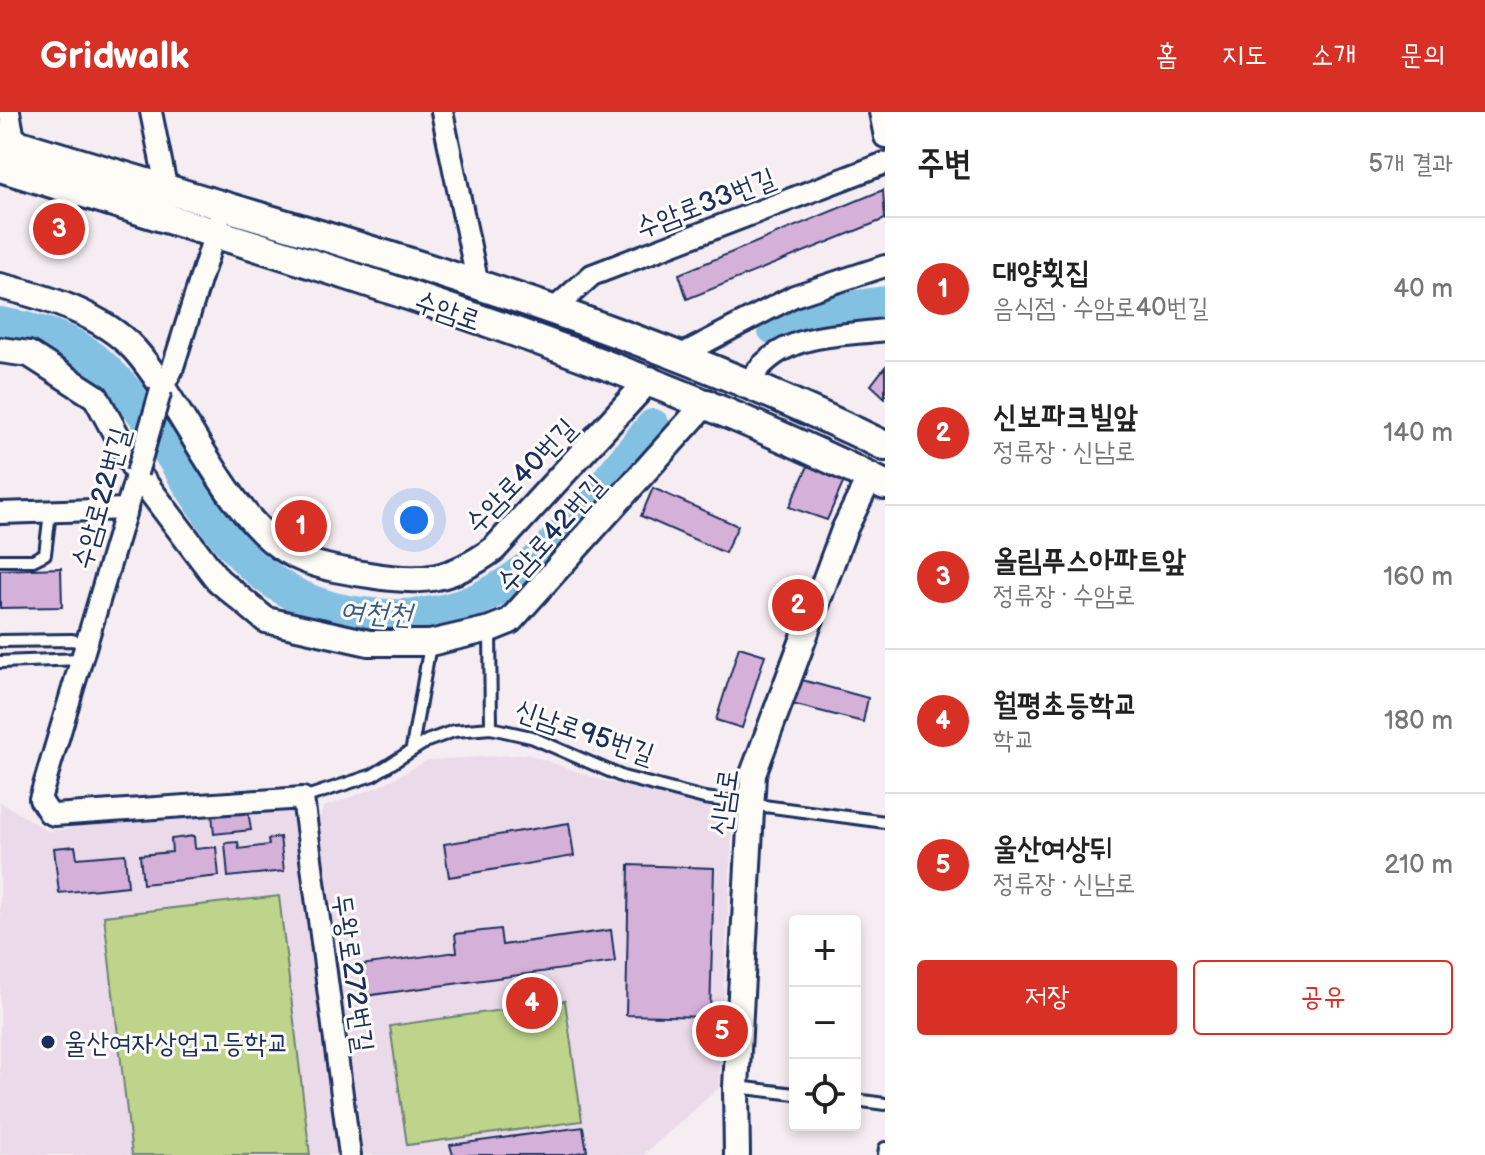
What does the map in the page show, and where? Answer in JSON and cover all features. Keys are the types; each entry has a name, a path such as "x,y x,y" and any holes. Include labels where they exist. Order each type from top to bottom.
{"main road":[{"name":"수암로","path":"5,150 167,191 218,220 478,285 554,309 749,382 885,446"},
{"name":"수암로","path":"5,150 218,220 650,379 877,481"}],"street":[{"path":"5,150 9,112"},
{"path":"151,112 167,191"},
{"path":"442,112 478,285"},
{"path":"880,112 885,137"},
{"name":"수암로33번길","path":"554,309 592,275 885,163"},
{"name":"수암로22번길","path":"42,807 41,789 161,390 172,370 218,220"},
{"path":"681,355 794,296 885,266"},
{"name":"수암로40번길","path":"0,286 31,293 95,320 134,349 249,517 287,552 345,571 400,580 434,580 468,568 520,525 650,379"},
{"path":"749,382 769,355 801,342 885,330"},
{"name":"수암로42번길","path":"0,350 29,354 96,397 137,473 218,580 266,620 369,643 430,643 490,629 510,621 707,402"},
{"name":"신남로","path":"737,1155 736,1087 753,774 844,530 877,481"},
{"path":"0,513 127,509"},
{"name":"신남로95번길","path":"42,807 54,815 303,798"},
{"name":"두왕로272번길","path":"303,798 350,1155"}],"lane":[{"path":"0,560 33,560 45,554 50,512"},
{"path":"490,629 491,728"},
{"path":"0,641 72,640 84,652"},
{"path":"412,748 430,643"},
{"path":"0,662 84,652"},
{"name":"신남로95번길","path":"303,798 373,775 412,748 454,731 491,728 531,737 623,777 704,798 885,822"},
{"path":"736,1087 789,1093"},
{"path":"861,1101 885,1104"},
{"path":"884,1155 885,1148"}],"shaded area":[{"path":"527,754 601,780 733,813 719,1088 643,1155 364,1155 318,821 324,807 378,787 428,760"},
{"name":"울산여자상업고등학교","path":"0,802 48,831 284,803 293,813 339,1155 0,1155"}],"green space":[{"path":"279,896 310,1155 132,1155 104,916"},
{"path":"565,1001 582,1121 407,1145 390,1026"}],"building":[{"path":"883,190 885,219 687,299 679,274"},
{"path":"885,367 885,398 871,385"},
{"path":"808,466 844,481 827,520 789,507"},
{"path":"653,488 738,526 725,553 641,516"},
{"path":"61,568 62,607 0,608 0,570"},
{"path":"739,647 765,655 742,728 716,720"},
{"path":"802,680 868,698 863,722 792,704"},
{"path":"248,810 251,830 214,834 212,814"},
{"path":"569,823 574,856 449,877 444,844"},
{"path":"194,836 195,849 216,847 219,876 143,884 140,855 172,852 171,839"},
{"path":"280,837 284,871 228,877 225,843 238,842 239,849 269,845 268,839"},
{"path":"75,846 77,858 125,854 128,886 59,893 54,848"},
{"path":"629,865 714,868 710,1017 626,1015"},
{"path":"500,929 502,945 611,930 615,962 364,996 360,965 457,952 455,934"},
{"path":"583,1127 587,1151 567,1155 453,1155 450,1145"}],"waterway":[{"name":"여천천","path":"774,328 834,310 885,303"},
{"name":"여천천","path":"0,324 62,340 95,360 129,394 235,548 268,578 309,601 361,614 414,616 459,607 497,589 531,565 562,535 653,426"}],"place":[{"name":"올림푸스아파트앞","path":"59,229"},
{"name":"대양횟집","path":"301,526"},
{"name":"신보파크빌앞","path":"798,605"},
{"name":"월평초등학교","path":"532,1003"},
{"name":"울산여상뒤","path":"722,1031"},
{"name":"울산여자상업고등학교","path":"48,1042"}]}
